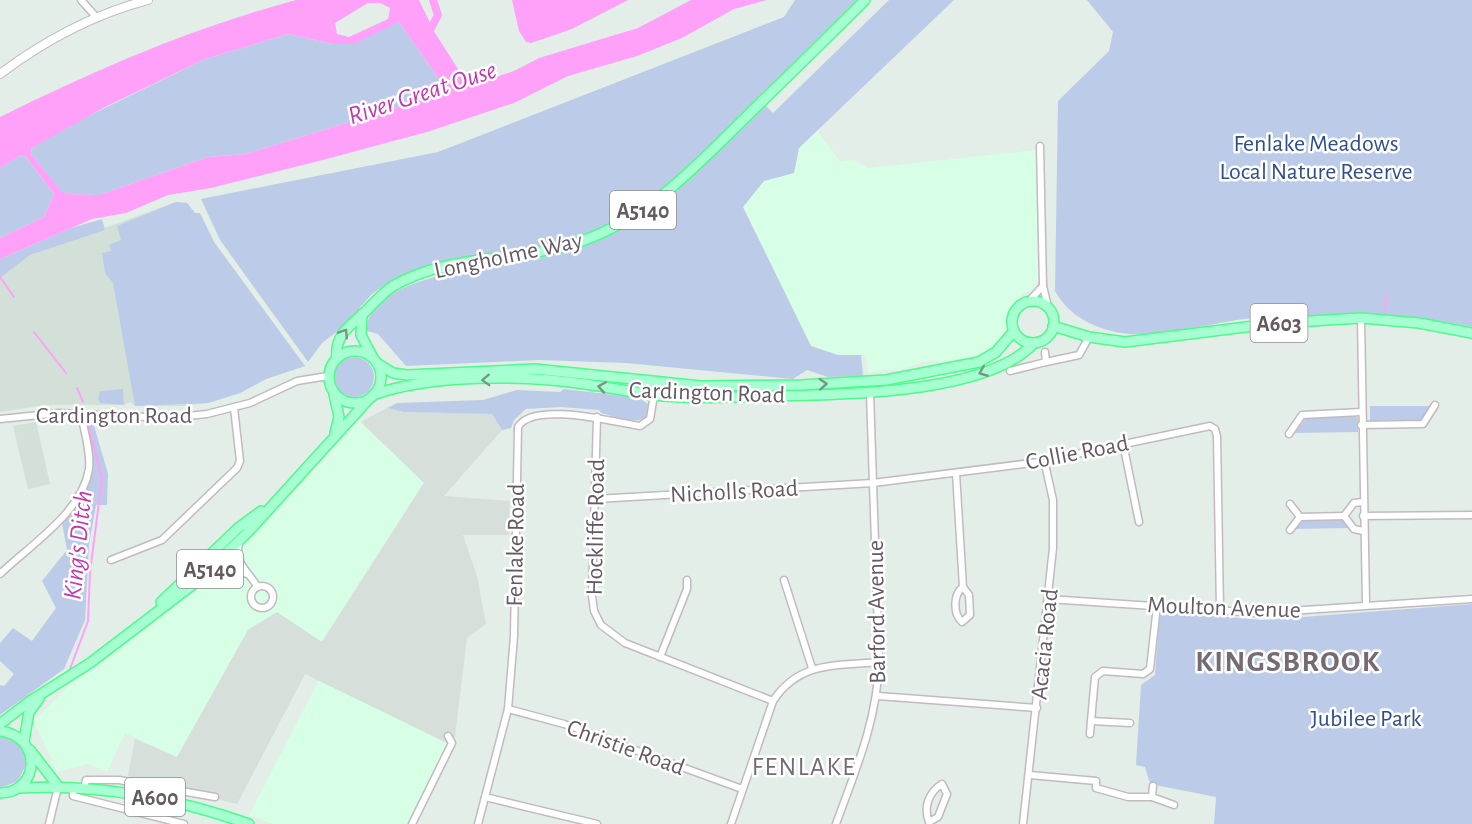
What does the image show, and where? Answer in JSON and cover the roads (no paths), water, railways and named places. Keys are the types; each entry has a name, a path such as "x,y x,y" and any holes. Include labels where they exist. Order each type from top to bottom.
{"main road":[{"name":"Longholme Way","path":"337,358 335,346 351,322 386,291 411,277 445,267 567,246 595,236 633,217 685,176 865,0"},
{"path":"1028,302 1039,302 1049,310 1053,326 1043,340 1034,343 1020,338 1014,331 1012,317 1019,307 1028,302"},
{"name":"A603","path":"1049,310 1075,333"},
{"path":"333,392 339,398 354,403 371,397 381,377 375,360 361,335 362,314"},
{"name":"A603","path":"1053,326 1089,337 1125,342 1278,323 1361,318 1419,323 1472,333"},
{"name":"Cardington Road","path":"375,360 393,373 407,375 535,369 654,383 801,386 886,380 962,367 996,352 1014,331"},
{"name":"Cardington Road","path":"371,397 404,386 490,379 584,384 654,395 702,397 870,393 983,373 1027,350 1034,343"},
{"path":"333,438 339,417 328,376 337,358 352,351 375,360"},
{"name":"A5140","path":"0,724 90,663 204,574 240,539 371,397"},
{"name":"A5140","path":"139,623 238,528 271,505"},
{"name":"A5140","path":"27,745 28,712 42,695"},
{"path":"0,731 9,732 27,745 58,786"},
{"path":"19,788 28,776 27,745"},
{"name":"A600","path":"4,793 19,788 58,786 159,798 214,812 249,824"},
{"path":"0,799 4,793"}],"street":[{"path":"81,0 97,18"},
{"path":"0,74 57,37 97,18 148,0"},
{"path":"1041,146 1043,286 1049,310"},
{"path":"1028,302 1043,286"},
{"path":"1361,318 1361,425 1366,604"},
{"path":"1010,371 1079,355 1089,337"},
{"path":"1045,352 1046,362"},
{"name":"Cardington Road","path":"0,419 60,413 168,418 234,408 292,382 328,376"},
{"name":"Barford Avenue","path":"836,824 866,741 878,696 879,662 870,393"},
{"name":"Fenlake Road","path":"478,824 508,709 514,636 518,427 522,420 530,416 597,417 640,426 650,418 654,395"},
{"path":"1361,425 1424,424 1435,405"},
{"path":"111,560 162,540 237,468 240,461 234,408"},
{"path":"1289,434 1302,415 1362,412"},
{"path":"1,570 71,506 84,485 89,467 81,414"},
{"name":"Hockliffe Road","path":"597,417 592,596 594,611 609,634 660,657 773,701"},
{"name":"Collie Road","path":"873,483 1039,462 1045,464 1053,459 1210,426 1217,436 1220,609"},
{"path":"1123,443 1139,522"},
{"name":"Acacia Road","path":"1023,824 1030,775 1055,521 1048,470 1045,464"},
{"path":"956,473 963,587 969,595 970,615 962,622 956,613 956,597 963,587"},
{"name":"Nicholls Road","path":"596,499 873,483"},
{"path":"1344,516 1354,503 1363,502"},
{"path":"1290,504 1300,516"},
{"path":"1363,516 1472,515"},
{"path":"1300,516 1344,516"},
{"path":"1290,530 1300,516"},
{"path":"1344,516 1354,529 1363,531"},
{"path":"240,539 237,555 257,586"},
{"path":"204,574 224,566 248,574"},
{"path":"660,657 687,589 687,580"},
{"path":"784,580 812,668"},
{"name":"Moulton Avenue","path":"1048,599 1258,613 1366,604 1472,599"},
{"path":"1090,734 1095,677 1103,670 1143,674 1150,669 1156,606"},
{"path":"731,824 773,701 791,679 812,668 879,662"},
{"path":"878,696 1037,708"},
{"name":"Christie Road","path":"508,709 564,724 742,789"},
{"path":"1091,721 1130,723"},
{"path":"412,824 452,743 447,736"},
{"path":"1030,775 1096,781 1096,788 1128,797 1152,797 1174,805"},
{"path":"84,789 86,780 120,780 215,797"},
{"path":"942,784 947,794 938,817 928,823 925,812 932,790 942,784"},
{"path":"49,824 58,786"},
{"path":"1152,797 1153,786"},
{"path":"73,788 73,796 184,824"},
{"path":"484,797 597,824"}],"waterway":[{"path":"428,34 438,15 433,0"},
{"name":"King's Ditch","path":"0,277 14,297"},
{"path":"1385,313 1386,295"},
{"name":"King's Ditch","path":"34,332 66,373"},
{"name":"King's Ditch","path":"77,388 83,402"},
{"name":"King's Ditch","path":"70,669 88,621 90,572 102,479 88,423"}],"district":[{"name":"KINGSBROOK","path":"1288,661"},
{"name":"FENLAKE","path":"804,766"}],"water label":[{"name":"River Great Ouse","path":"422,92"}],"park label":[{"name":"Fenlake Meadows Local Nature Reserve","path":"1316,157"},
{"name":"Jubilee Park","path":"1366,718"}]}
